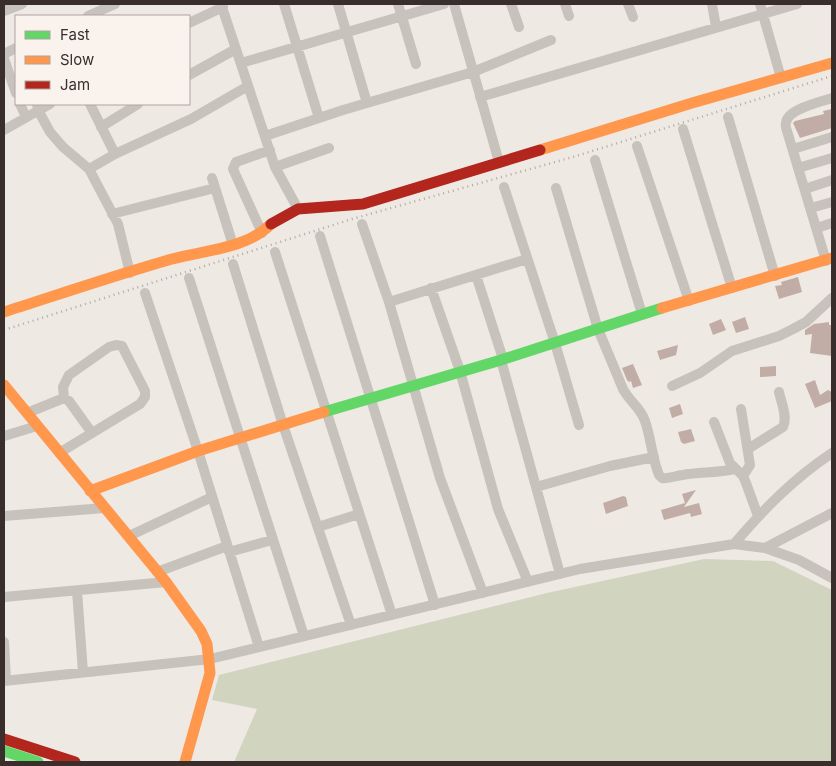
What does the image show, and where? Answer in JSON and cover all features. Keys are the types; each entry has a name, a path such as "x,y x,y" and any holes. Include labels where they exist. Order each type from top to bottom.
{"street":[{"path":"4,11 22,4"},
{"path":"90,15 116,4"},
{"path":"284,4 319,118"},
{"path":"338,4 367,103"},
{"path":"398,4 416,64"},
{"path":"241,63 444,4"},
{"path":"454,4 499,162"},
{"path":"511,4 519,28"},
{"path":"565,4 569,16"},
{"path":"628,4 633,18"},
{"path":"712,4 716,27"},
{"path":"480,97 716,27 761,9 797,4"},
{"path":"190,22 222,6 276,168 298,209"},
{"path":"761,9 780,78"},
{"path":"265,136 367,103 473,72 552,40"},
{"path":"190,74 236,49"},
{"path":"4,60 15,90"},
{"path":"4,312 173,259 233,245 262,233 273,222 298,209 363,204 683,106 832,63"},
{"path":"89,169 115,154 191,119 248,86"},
{"path":"90,491 198,451 412,385 502,360 642,314 831,259 817,228 786,122 788,116 806,106 832,98"},
{"path":"20,105 26,117"},
{"path":"90,105 115,154"},
{"path":"101,127 136,105"},
{"path":"5,126 26,117 38,107 50,132 63,147 89,169 118,224 130,273"},
{"path":"728,117 775,276"},
{"path":"683,128 732,288"},
{"path":"793,149 832,137"},
{"path":"637,146 689,301"},
{"path":"276,168 330,148"},
{"path":"262,233 233,169 236,162 270,150"},
{"path":"798,168 832,158"},
{"path":"595,160 642,314"},
{"path":"805,189 832,180"},
{"path":"112,214 214,183 233,245"},
{"path":"504,187 555,343 579,425"},
{"path":"556,188 598,329 622,389 645,420 657,470 662,478 667,479 690,474 712,474 735,469"},
{"path":"811,208 832,202"},
{"path":"817,228 832,223"},
{"path":"362,224 389,302 440,478 483,593"},
{"path":"320,236 435,604"},
{"path":"275,252 392,615"},
{"path":"389,302 527,259"},
{"path":"233,264 283,425 351,625"},
{"path":"476,274 502,360 560,574"},
{"path":"189,278 304,636"},
{"path":"431,288 460,372 498,508 528,582"},
{"path":"145,293 198,451 259,647"},
{"path":"672,386 700,373 732,351 793,330 811,318 832,298"},
{"path":"59,453 140,404 145,397 144,391 122,346 116,345 109,347 69,375 63,387 64,398"},
{"path":"4,385 166,582 201,631 207,644 210,673 185,762"},
{"path":"748,449 783,427 785,423 779,392"},
{"path":"27,413 64,398"},
{"path":"64,398 69,401 92,433"},
{"path":"741,409 750,465 743,476"},
{"path":"714,422 730,463 743,476 758,516"},
{"path":"4,436 37,426"},
{"path":"734,544 758,516 799,477 832,453"},
{"path":"536,487 610,466 654,457"},
{"path":"129,536 212,497"},
{"path":"4,516 104,508"},
{"path":"766,548 832,513"},
{"path":"318,527 359,514"},
{"path":"157,572 228,549 272,540"},
{"path":"4,642 5,680 210,659 580,569 734,544 766,548 799,560 832,578"},
{"path":"4,597 166,582"},
{"path":"77,591 83,672"},
{"path":"4,739 75,762"},
{"path":"4,751 38,762"}],"green space":[{"path":"704,559 773,561 832,590 832,762 234,762 257,709 212,700 219,675 547,593"}],"building":[{"path":"832,109 832,128 800,138 793,123 795,121 824,114 823,111"},
{"path":"798,277 802,292 779,299 775,286 782,285 781,282"},
{"path":"745,317 749,329 736,333 732,322"},
{"path":"721,319 726,330 713,335 709,324"},
{"path":"829,322 829,325 832,325 832,356 810,353 812,334 805,335 805,330 814,324"},
{"path":"678,345 676,355 660,360 657,351"},
{"path":"633,364 642,385 633,388 631,381 627,380 622,368"},
{"path":"776,366 776,376 760,377 760,367"},
{"path":"815,380 820,395 828,390 832,392 832,401 815,408 805,384"},
{"path":"680,404 683,414 672,418 669,408"},
{"path":"691,429 695,441 684,444 681,442 678,432"},
{"path":"696,490 684,507 699,503 702,514 691,517 690,513 664,520 661,510 685,503 682,494"},
{"path":"623,496 626,497 628,506 606,514 603,503"}],"railway":[{"path":"4,330 352,219 573,157 832,76"}],"traffic: fast":[{"path":"324,412 501,360 662,308"},
{"path":"4,751 38,762"}],"traffic: slow":[{"path":"540,150 692,103 832,63"},
{"path":"4,312 151,265 237,244 250,239 271,224"},
{"path":"662,308 832,258"},
{"path":"4,385 166,582 201,631 207,644 210,673 185,762"},
{"path":"90,491 198,451 324,412"}],"traffic: jam":[{"path":"271,224 298,209 363,204 540,150"},
{"path":"4,739 75,762"}]}
